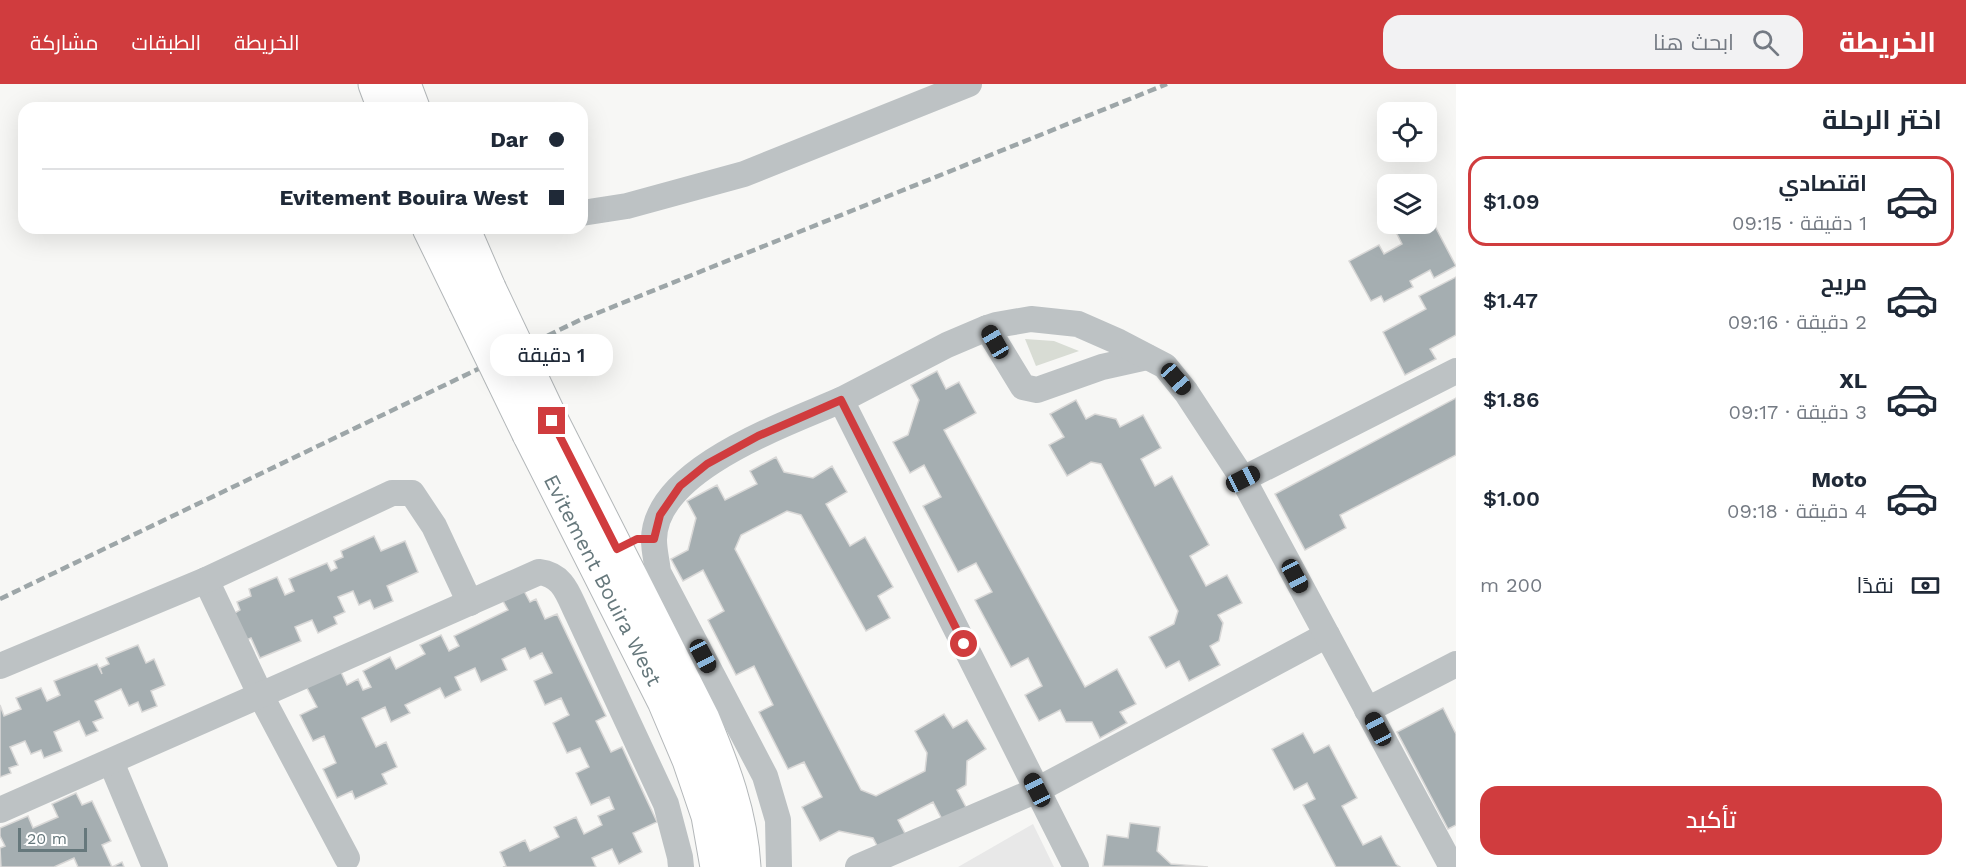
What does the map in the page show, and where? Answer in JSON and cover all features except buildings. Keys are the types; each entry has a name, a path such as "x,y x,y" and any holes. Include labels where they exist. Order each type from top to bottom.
{"highway":[{"path":"375,84 382,102"},
{"path":"404,84 411,102"},
{"name":"Evitement Bouira West","path":"455,234 477,295 540,427 689,760 708,816 717,867"},
{"name":"Evitement Bouira West","path":"540,427 617,549 703,718 724,769 735,805 744,867"}],"street":[{"path":"588,212 627,206 744,174 969,84"},
{"path":"781,867 778,820 765,776 658,572 654,539 660,515 680,486 707,464 758,436 841,400 947,345 996,325 1031,319 1078,324 1165,366 1186,392 1243,479 1452,867"},
{"path":"987,328 1023,387 1037,390 1102,367 1147,357"},
{"path":"1243,479 1456,372"},
{"path":"841,400 1076,867"},
{"path":"0,666 206,580 392,493 412,493 434,526 470,603"},
{"path":"617,549 637,539 654,539"},
{"path":"0,810 539,572 552,573 563,585 666,804 674,864"},
{"path":"206,580 261,696 347,858"},
{"path":"858,867 1037,790 1327,635"},
{"path":"1367,710 1456,664"},
{"path":"111,762 155,867"}],"shaded area":[{"path":"1025,339 1054,341 1079,351 1036,366"},
{"path":"1033,824 1054,867 958,867"}],"railway":[{"path":"0,599 580,320 1167,84"}],"route":[{"path":"552,421 617,549 637,539 654,539 660,515 680,486 707,464 758,436 841,400 964,644"}]}
